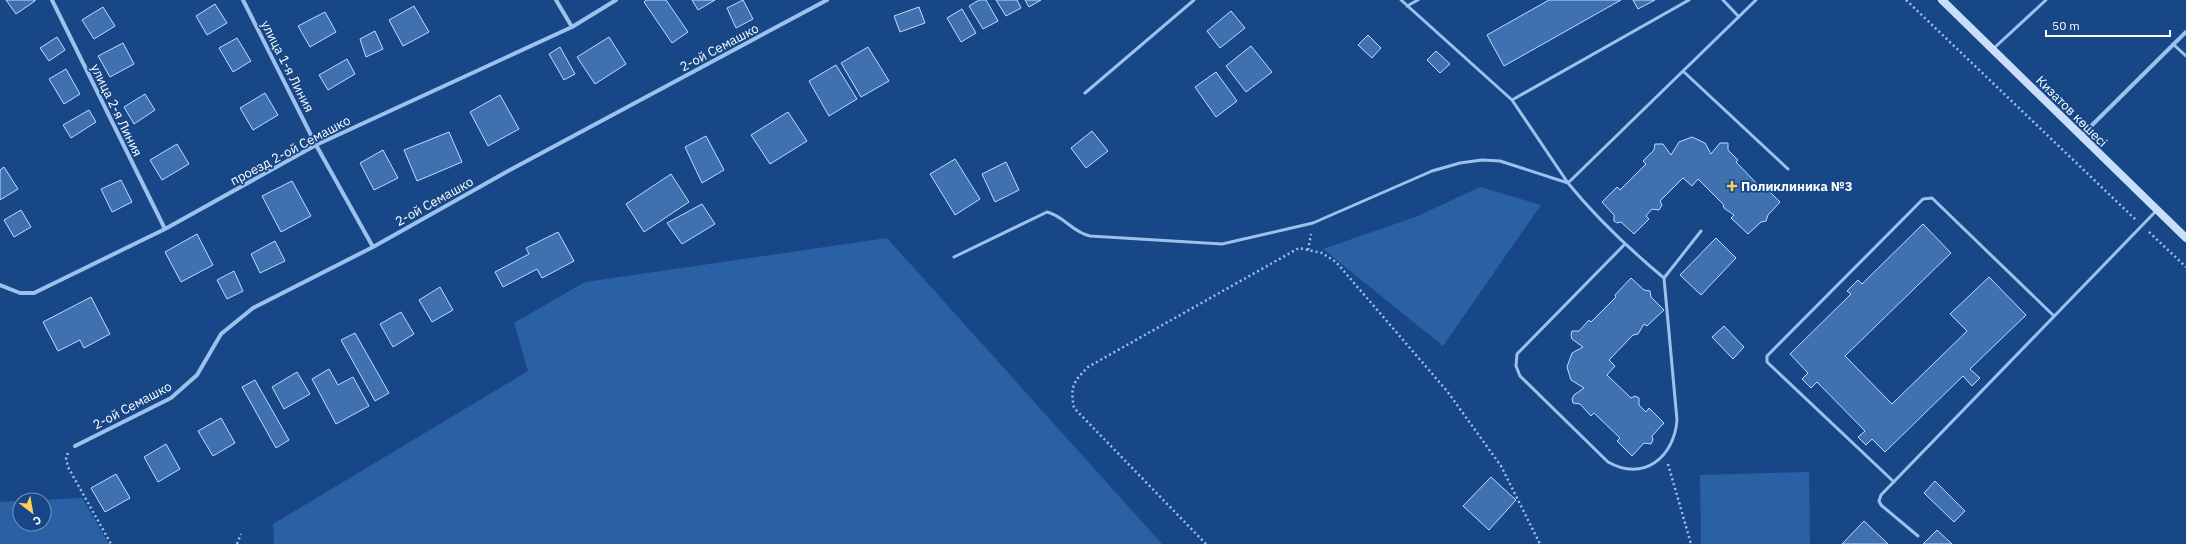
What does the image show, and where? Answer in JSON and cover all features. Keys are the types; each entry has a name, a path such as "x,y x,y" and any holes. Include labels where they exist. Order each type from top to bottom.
{"main road":[{"name":"Кизатов көшесі","path":"1942,0 2080,137 2186,238"}],"street":[{"name":"улица 2-я Линия","path":"52,0 165,229"},
{"name":"улица 1-я Линия","path":"244,0 316,145 373,247"},
{"path":"556,0 572,28"},
{"name":"проезд 2-ой Семашко","path":"0,285 20,293 34,293 165,229 316,145 572,28 616,0"},
{"name":"2-ой Семашко","path":"75,446 171,398 197,375 221,334 253,308 373,247 508,172 827,0"},
{"path":"2080,137 2186,32"}],"lane":[{"path":"1085,93 1194,0"},
{"path":"1401,0 1512,100 1568,184 1596,217 1624,245 1664,278"},
{"path":"1407,6 1418,0"},
{"path":"1512,100 1690,0"},
{"path":"1723,0 1739,17"},
{"path":"1568,184 1756,0"},
{"path":"1993,49 2046,0"},
{"path":"2173,44 2186,56"},
{"path":"1684,72 1788,169"},
{"path":"954,257 1047,212 1057,216 1074,230 1090,236 1196,244 1222,244 1313,223 1432,171 1460,163 1482,160 1500,161 1568,184"},
{"path":"1894,482 1767,362 1767,356 1923,199 1928,197 1932,198 2054,316"},
{"path":"1918,536 1881,506 1879,500 1881,495 2157,210"},
{"path":"1624,245 1517,354 1516,366 1520,376 1608,462 1622,469 1640,470 1658,460 1665,454 1673,442 1677,420 1664,278 1701,231"}],"path":[{"path":"1906,0 2186,267"},
{"path":"1308,250 1313,223"},
{"path":"1206,544 1074,408 1071,392 1075,380 1088,367 1299,248 1322,253 1336,262 1447,391 1501,466 1540,544"},
{"path":"75,446 69,451 66,458 68,467 112,544"},
{"path":"1665,454 1691,544"},
{"path":"237,544 241,534"}],"shaded area":[{"path":"1480,187 1541,205 1443,346 1323,249 1418,216"},
{"path":"887,238 1162,544 274,544 273,524 528,371 514,323 585,282"},
{"path":"1809,472 1810,544 1701,544 1700,475"},
{"path":"82,498 109,544 0,544 0,502 12,501 12,532 52,532 52,499"}],"building":[{"path":"6,0 35,0 35,1 16,14"},
{"path":"646,0 666,0 688,32 672,43 644,2"},
{"path":"692,0 715,0 698,10"},
{"path":"743,0 753,19 736,28 727,8"},
{"path":"979,0 986,0 998,21 983,29 969,6"},
{"path":"996,0 1017,0 1021,8 1006,16"},
{"path":"1025,0 1041,0 1029,7"},
{"path":"1549,0 1621,0 1504,66 1487,35"},
{"path":"1633,0 1655,0 1638,9"},
{"path":"215,4 227,23 207,35 196,16"},
{"path":"414,6 429,32 403,46 389,20"},
{"path":"103,7 115,26 94,39 82,20"},
{"path":"919,7 925,23 900,32 894,16"},
{"path":"962,9 976,33 961,42 947,18"},
{"path":"1231,11 1245,28 1220,48 1207,31"},
{"path":"325,12 336,32 310,47 298,26"},
{"path":"375,31 383,49 366,57 360,39"},
{"path":"1368,35 1381,48 1372,58 1358,45"},
{"path":"57,37 65,50 49,61 40,48"},
{"path":"609,37 626,64 595,84 577,57"},
{"path":"237,38 251,61 233,72 219,48"},
{"path":"123,43 134,64 110,77 98,56"},
{"path":"1251,46 1272,72 1246,92 1226,66"},
{"path":"560,47 575,74 564,80 549,54"},
{"path":"868,47 889,81 861,97 841,63"},
{"path":"1436,51 1450,64 1440,73 1427,60"},
{"path":"347,59 355,74 328,90 319,75"},
{"path":"836,65 857,99 829,116 809,81"},
{"path":"66,69 80,94 64,104 49,79"},
{"path":"1216,72 1237,101 1216,117 1195,87"},
{"path":"265,93 278,115 253,130 240,108"},
{"path":"145,94 155,110 134,124 124,107"},
{"path":"500,95 519,129 488,146 470,112"},
{"path":"89,110 96,122 71,138 63,125"},
{"path":"788,112 807,141 770,164 751,135"},
{"path":"1092,131 1108,151 1086,168 1071,148"},
{"path":"449,132 462,162 417,181 404,150"},
{"path":"706,136 724,170 702,183 685,147"},
{"name":"Поликлиника №3","path":"1692,137 1705,143 1711,154 1720,143 1728,143 1728,150 1738,160 1736,162 1761,188 1764,186 1780,202 1768,215 1766,221 1761,222 1748,234 1731,218 1734,215 1724,208 1723,204 1698,179 1692,186 1683,178 1660,201 1662,205 1659,210 1652,209 1646,216 1649,219 1634,234 1621,222 1617,223 1614,221 1614,215 1602,202 1617,187 1620,190 1646,164 1643,161 1654,150 1655,144 1663,144 1671,155 1679,142"},
{"path":"177,144 189,164 162,180 150,160"},
{"path":"383,150 398,178 374,190 360,163"},
{"path":"955,159 980,199 955,215 930,174"},
{"path":"1006,162 1019,190 995,202 982,174"},
{"path":"4,167 18,189 0,200 0,170"},
{"path":"671,174 689,202 644,232 626,204"},
{"path":"121,180 132,202 112,212 101,189"},
{"path":"292,181 311,216 281,232 262,196"},
{"path":"702,204 715,224 682,244 667,223"},
{"path":"21,210 31,227 14,237 4,220"},
{"path":"1923,224 1951,253 1845,356 1892,404 1967,331 1950,314 1989,277 2026,315 1970,369 1980,378 1972,386 1963,376 1885,452 1872,439 1866,445 1858,437 1865,431 1817,382 1811,388 1802,379 1808,373 1790,354 1851,294 1847,291 1858,280 1862,284"},
{"path":"558,232 574,261 542,278 537,269 503,287 495,272 529,254 526,248"},
{"path":"197,234 213,265 181,282 165,252"},
{"path":"1716,238 1736,258 1701,295 1680,275"},
{"path":"275,241 285,261 260,273 251,254"},
{"path":"234,271 243,291 227,299 217,280"},
{"path":"1631,278 1644,290 1650,291 1651,297 1664,310 1647,326 1644,324 1638,334 1633,335 1609,360 1615,366 1607,375 1631,398 1635,396 1639,398 1639,405 1646,412 1649,408 1664,423 1652,436 1653,440 1651,444 1644,443 1632,456 1617,441 1620,438 1594,413 1591,416 1580,404 1573,403 1572,399 1574,395 1584,388 1571,380 1567,367 1572,353 1583,347 1572,339 1572,331 1579,331 1589,320 1591,322 1616,297 1615,295"},
{"path":"440,287 453,310 432,322 419,300"},
{"path":"91,297 110,334 84,348 80,340 58,351 43,322"},
{"path":"401,312 414,334 393,347 380,324"},
{"path":"1724,326 1744,347 1733,359 1712,337"},
{"path":"355,333 389,393 375,401 341,340"},
{"path":"329,369 338,385 353,377 369,406 336,424 312,379"},
{"path":"297,372 310,394 284,409 272,387"},
{"path":"255,380 289,440 276,448 242,387"},
{"path":"221,418 235,443 213,456 198,431"},
{"path":"166,444 180,469 158,482 144,457"},
{"path":"116,474 130,498 105,512 91,488"},
{"path":"1491,477 1516,500 1489,530 1463,506"},
{"path":"1935,481 1965,511 1954,522 1924,493"},
{"path":"1864,521 1888,544 1842,544"},
{"path":"1937,530 1952,544 1923,544"}],"place":[{"name":"Поликлиника №3","path":"1732,186"}]}
